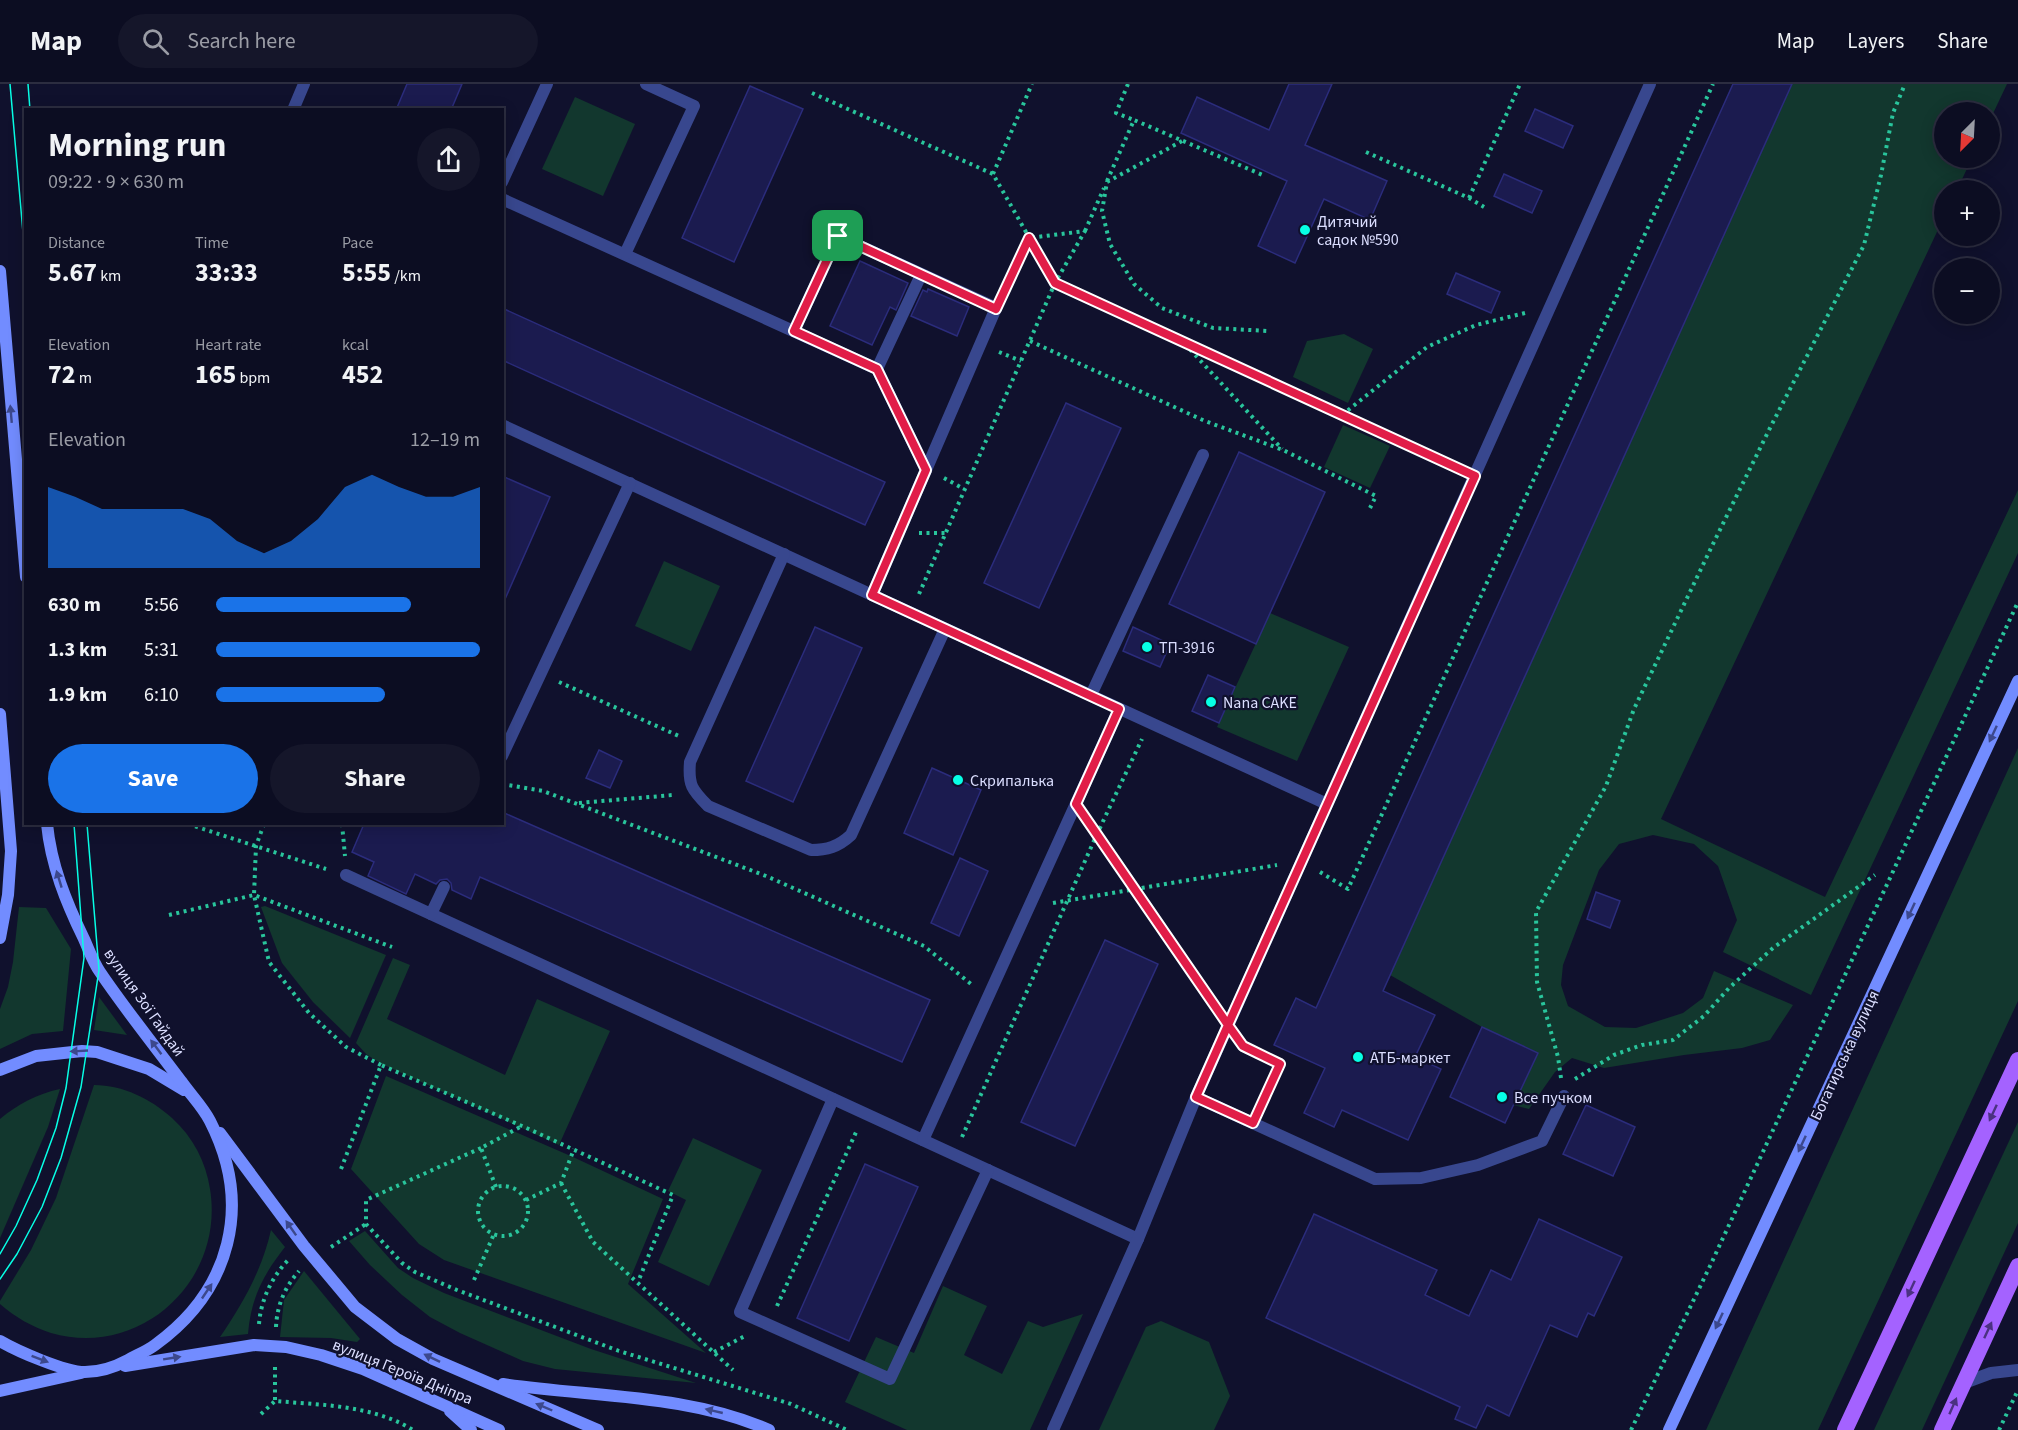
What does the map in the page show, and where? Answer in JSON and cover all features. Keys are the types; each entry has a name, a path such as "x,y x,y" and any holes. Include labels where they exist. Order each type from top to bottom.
{"main road":[{"path":"0,271 20,443 24,532"},
{"name":"Богатирська вулиця","path":"1669,1430 2018,681"},
{"path":"0,714 11,851 8,896 0,938"},
{"name":"вулиця Зої Гайдай","path":"47,825 49,848 66,903 99,970 210,1120"},
{"path":"0,1070 36,1056 82,1051 97,1052 149,1069 190,1094"},
{"path":"1845,1430 2018,1060"},
{"path":"115,1367 154,1346 182,1322 210,1287 224,1256 232,1223 233,1197 229,1167 210,1120"},
{"name":"вулиця Героїв Дніпра","path":"210,1120 313,1258 355,1308 397,1339 433,1359 598,1430"},
{"path":"1942,1430 2018,1266"},
{"path":"0,1341 11,1348 47,1362 83,1372"},
{"name":"вулиця Героїв Дніпра","path":"83,1372 254,1345 275,1346 321,1355 363,1369 500,1430"},
{"path":"0,1391 83,1372"},
{"name":"вулиця Героїв Дніпра","path":"486,1382 548,1391 678,1403 722,1413 769,1430"},
{"path":"438,1401 471,1430"}],"lane":[{"path":"294,108 304,84"},
{"path":"504,178 547,84"},
{"path":"625,254 694,106 646,84"},
{"path":"1053,1430 1138,1239 1196,1097 1650,84"},
{"path":"504,200 877,369 926,470"},
{"path":"794,331 838,236 996,309 872,595"},
{"path":"877,369 921,275"},
{"path":"504,426 1327,804"},
{"path":"1091,695 1203,455"},
{"path":"504,752 630,483"},
{"path":"784,554 690,762 688,778 696,793 708,806 811,850 826,850 841,844 851,836 945,628"},
{"path":"923,1140 1119,709"},
{"path":"346,875 1138,1239"},
{"path":"431,914 444,887"},
{"path":"1196,1097 1375,1179 1421,1178 1478,1165 1542,1141 1564,1096"},
{"path":"832,1099 740,1312 890,1379 988,1170"},
{"path":"1964,1383 1991,1373 2018,1370"}],"path":[{"path":"993,174 1032,84"},
{"path":"1128,84 1116,113 1265,176"},
{"path":"1469,198 1520,84"},
{"path":"1029,908 1302,861 1348,889 1713,84"},
{"path":"1564,1096 1558,1057 1537,982 1536,912 1606,786 1634,709 1680,612 1770,428 1864,245 1893,113 1905,84"},
{"path":"812,93 993,174 1055,283 1475,476"},
{"path":"910,612 1055,283 1085,231 1134,120"},
{"path":"1107,182 1182,141"},
{"path":"1366,152 1469,198 1484,207"},
{"path":"1107,182 1102,211 1110,244 1134,284 1162,308 1213,328 1268,332"},
{"path":"1029,238 1085,231"},
{"path":"996,309 1029,238"},
{"path":"1342,415 1427,347 1476,325 1550,308"},
{"path":"1030,341 1205,421 1283,450 1376,496 1370,508"},
{"path":"1182,341 1283,450"},
{"path":"1631,1430 1710,1266 2018,602"},
{"path":"541,673 698,745"},
{"path":"954,1155 1097,834 1150,723"},
{"path":"504,784 543,791 766,876 924,946 987,998"},
{"path":"576,803 696,793"},
{"path":"1076,804 1243,1046 1280,1064 1253,1123"},
{"path":"191,825 346,875 342,825"},
{"path":"264,825 256,846 254,895 269,962 309,1013 346,1047 381,1065 673,1195 638,1281"},
{"path":"1564,1096 1575,1079 1614,1055 1642,1045 1673,1040 1704,1016 1729,988 1773,948 1875,875"},
{"path":"170,915 254,895 392,946"},
{"path":"341,1169 381,1065"},
{"path":"714,1352 769,1325 865,1114"},
{"path":"522,1126 481,1148 366,1200 366,1224 402,1263 415,1272 457,1290 619,1350 791,1404 847,1430"},
{"path":"481,1148 496,1187"},
{"path":"526,1200 561,1183 574,1149"},
{"path":"561,1183 593,1242 734,1370"},
{"path":"496,1187 513,1188 526,1200 528,1208 525,1224 511,1234 502,1236 494,1234 482,1225 478,1210 483,1195 496,1187"},
{"path":"261,1414 275,1401 275,1346 280,1302 286,1288 313,1258 366,1224"},
{"path":"474,1280 494,1234"},
{"path":"259,1328 260,1312 267,1290 278,1270 291,1257"},
{"path":"1999,1430 2018,1389"},
{"path":"275,1401 347,1408 379,1415 413,1430"}],"green space":[{"path":"1792,84 2007,84 1998,102 1934,102 1934,168 1967,168 1962,180 1934,180 1934,238 1661,819 1825,897 2018,490 2018,553 1811,995 1723,952 1737,920 1718,866 1694,844 1653,835 1619,844 1599,870 1563,965 1561,985 1568,1006 1605,1027 1636,1028 1683,1013 1703,998 1714,971 1793,1005 1770,1040 1742,1048 1604,1068 1572,1058 1555,1072 1529,1109 1513,1105 1482,1027 1390,975"},
{"path":"575,97 635,124 603,196 542,169"},
{"path":"1344,334 1373,349 1348,403 1293,377 1307,341"},
{"path":"1343,425 1390,446 1370,488 1324,467"},
{"path":"664,561 720,586 691,651 635,626"},
{"path":"1270,613 1349,647 1297,761 1217,727"},
{"path":"2018,748 2018,1001 1818,1430 1706,1430"},
{"path":"265,906 386,955 350,1038 313,1002 282,963 261,907"},
{"path":"19,907 46,908 71,949 63,1031 32,1034 0,1049 0,1009 8,987 13,962"},
{"path":"393,958 410,965 387,1019 505,1075 537,999 610,1031 559,1145 384,1065 367,1055 356,1043"},
{"path":"99,997 127,1035 94,1030"},
{"path":"386,1076 573,1157 663,1199 628,1284 706,1353 444,1260 419,1244 351,1169"},
{"path":"94,1085 115,1087 136,1094 155,1105 179,1125 192,1142 205,1169 210,1189 211,1222 204,1254 190,1281 170,1305 145,1323 116,1334 84,1338 51,1333 37,1328 12,1313 0,1304 0,1301 31,1250 56,1198"},
{"path":"60,1089 48,1127 0,1238 0,1119 28,1100"},
{"path":"2018,1122 2018,1223 1922,1430 1874,1430"},
{"path":"693,1138 762,1170 709,1286 658,1262 686,1200 668,1191"},
{"path":"271,1230 285,1247 270,1267 259,1288 252,1309 248,1334 220,1337 251,1286"},
{"path":"365,1231 398,1268 444,1293 591,1349 696,1383 555,1369 523,1361 460,1333 430,1317 370,1265 349,1241"},
{"path":"304,1271 360,1339 357,1342 331,1338 280,1337 284,1300"},
{"path":"943,1286 987,1306 964,1355 1002,1374 1028,1321 1043,1327 1083,1314 1030,1430 907,1430 845,1402 876,1337 914,1353"},
{"path":"1161,1321 1209,1342 1230,1396 1214,1430 1099,1430 1146,1327"}],"building":[{"path":"407,84 462,84 452,108 397,108"},
{"path":"1289,84 1332,84 1305,145 1387,181 1370,220 1324,199 1295,263 1258,246 1287,181 1181,133 1197,97 1269,130"},
{"path":"1733,84 1792,84 1383,991 1435,1015 1415,1057 1441,1069 1408,1140 1342,1110 1334,1127 1304,1113 1325,1068 1274,1045 1296,998 1316,1008"},
{"path":"750,86 803,109 734,262 682,238"},
{"path":"1535,109 1573,126 1563,148 1525,131"},
{"path":"1504,174 1542,191 1532,213 1494,196"},
{"path":"860,261 908,283 896,310 890,307 872,345 830,326"},
{"path":"1456,273 1500,292 1491,313 1447,294"},
{"path":"928,289 969,307 957,336 911,316 923,290 927,292"},
{"path":"504,309 885,482 865,525 504,361"},
{"path":"1066,403 1121,428 1039,608 984,583"},
{"path":"1239,452 1325,492 1256,644 1169,604"},
{"path":"504,477 550,497 504,601"},
{"path":"815,627 862,648 793,802 746,781"},
{"name":"ТП-3916","path":"1133,627 1170,644 1160,667 1123,651"},
{"path":"1208,675 1235,687 1219,723 1192,711"},
{"path":"599,750 622,761 610,788 586,778"},
{"path":"932,768 981,790 953,855 904,833"},
{"path":"504,813 930,1000 902,1062 480,877 471,899 452,890 451,883 447,879 440,880 436,884 415,874 406,894 368,876 374,862 352,852 364,825 504,825"},
{"path":"960,858 988,871 959,936 931,923"},
{"path":"1596,892 1620,901 1610,928 1587,919"},
{"path":"1105,940 1158,964 1075,1146 1021,1122"},
{"path":"1482,1027 1538,1053 1505,1123 1450,1097"},
{"path":"1586,1105 1635,1127 1613,1176 1563,1154"},
{"path":"865,1164 918,1187 849,1341 797,1318"},
{"path":"1314,1214 1437,1270 1425,1295 1469,1316 1491,1270 1511,1280 1539,1219 1622,1257 1594,1316 1588,1313 1577,1337 1550,1325 1509,1416 1487,1405 1476,1428 1455,1419 1460,1407 1266,1318"}],"tram line":[{"path":"10,84 24,244"},
{"path":"28,84 30,108"},
{"path":"0,1254 37,1180 56,1128 66,1088 84,958 74,825"},
{"path":"0,1279 17,1254 42,1207 61,1158 81,1087 99,970 87,825"}],"place":[{"name":"Дитячий садок №590","path":"1305,230"},
{"name":"ТП-3916","path":"1147,647"},
{"name":"Nana CAKE","path":"1211,702"},
{"name":"Скрипалька","path":"958,780"},
{"name":"АТБ-маркет","path":"1358,1057"},
{"name":"Все пучком","path":"1502,1097"}],"route":[{"path":"838,236 794,331 877,369 926,470 872,595 1119,709 1076,804 1228,1025 1196,1097 1253,1123 1280,1064 1243,1046 1228,1025 1475,476 1055,283 1029,238 996,309 838,236"}]}
